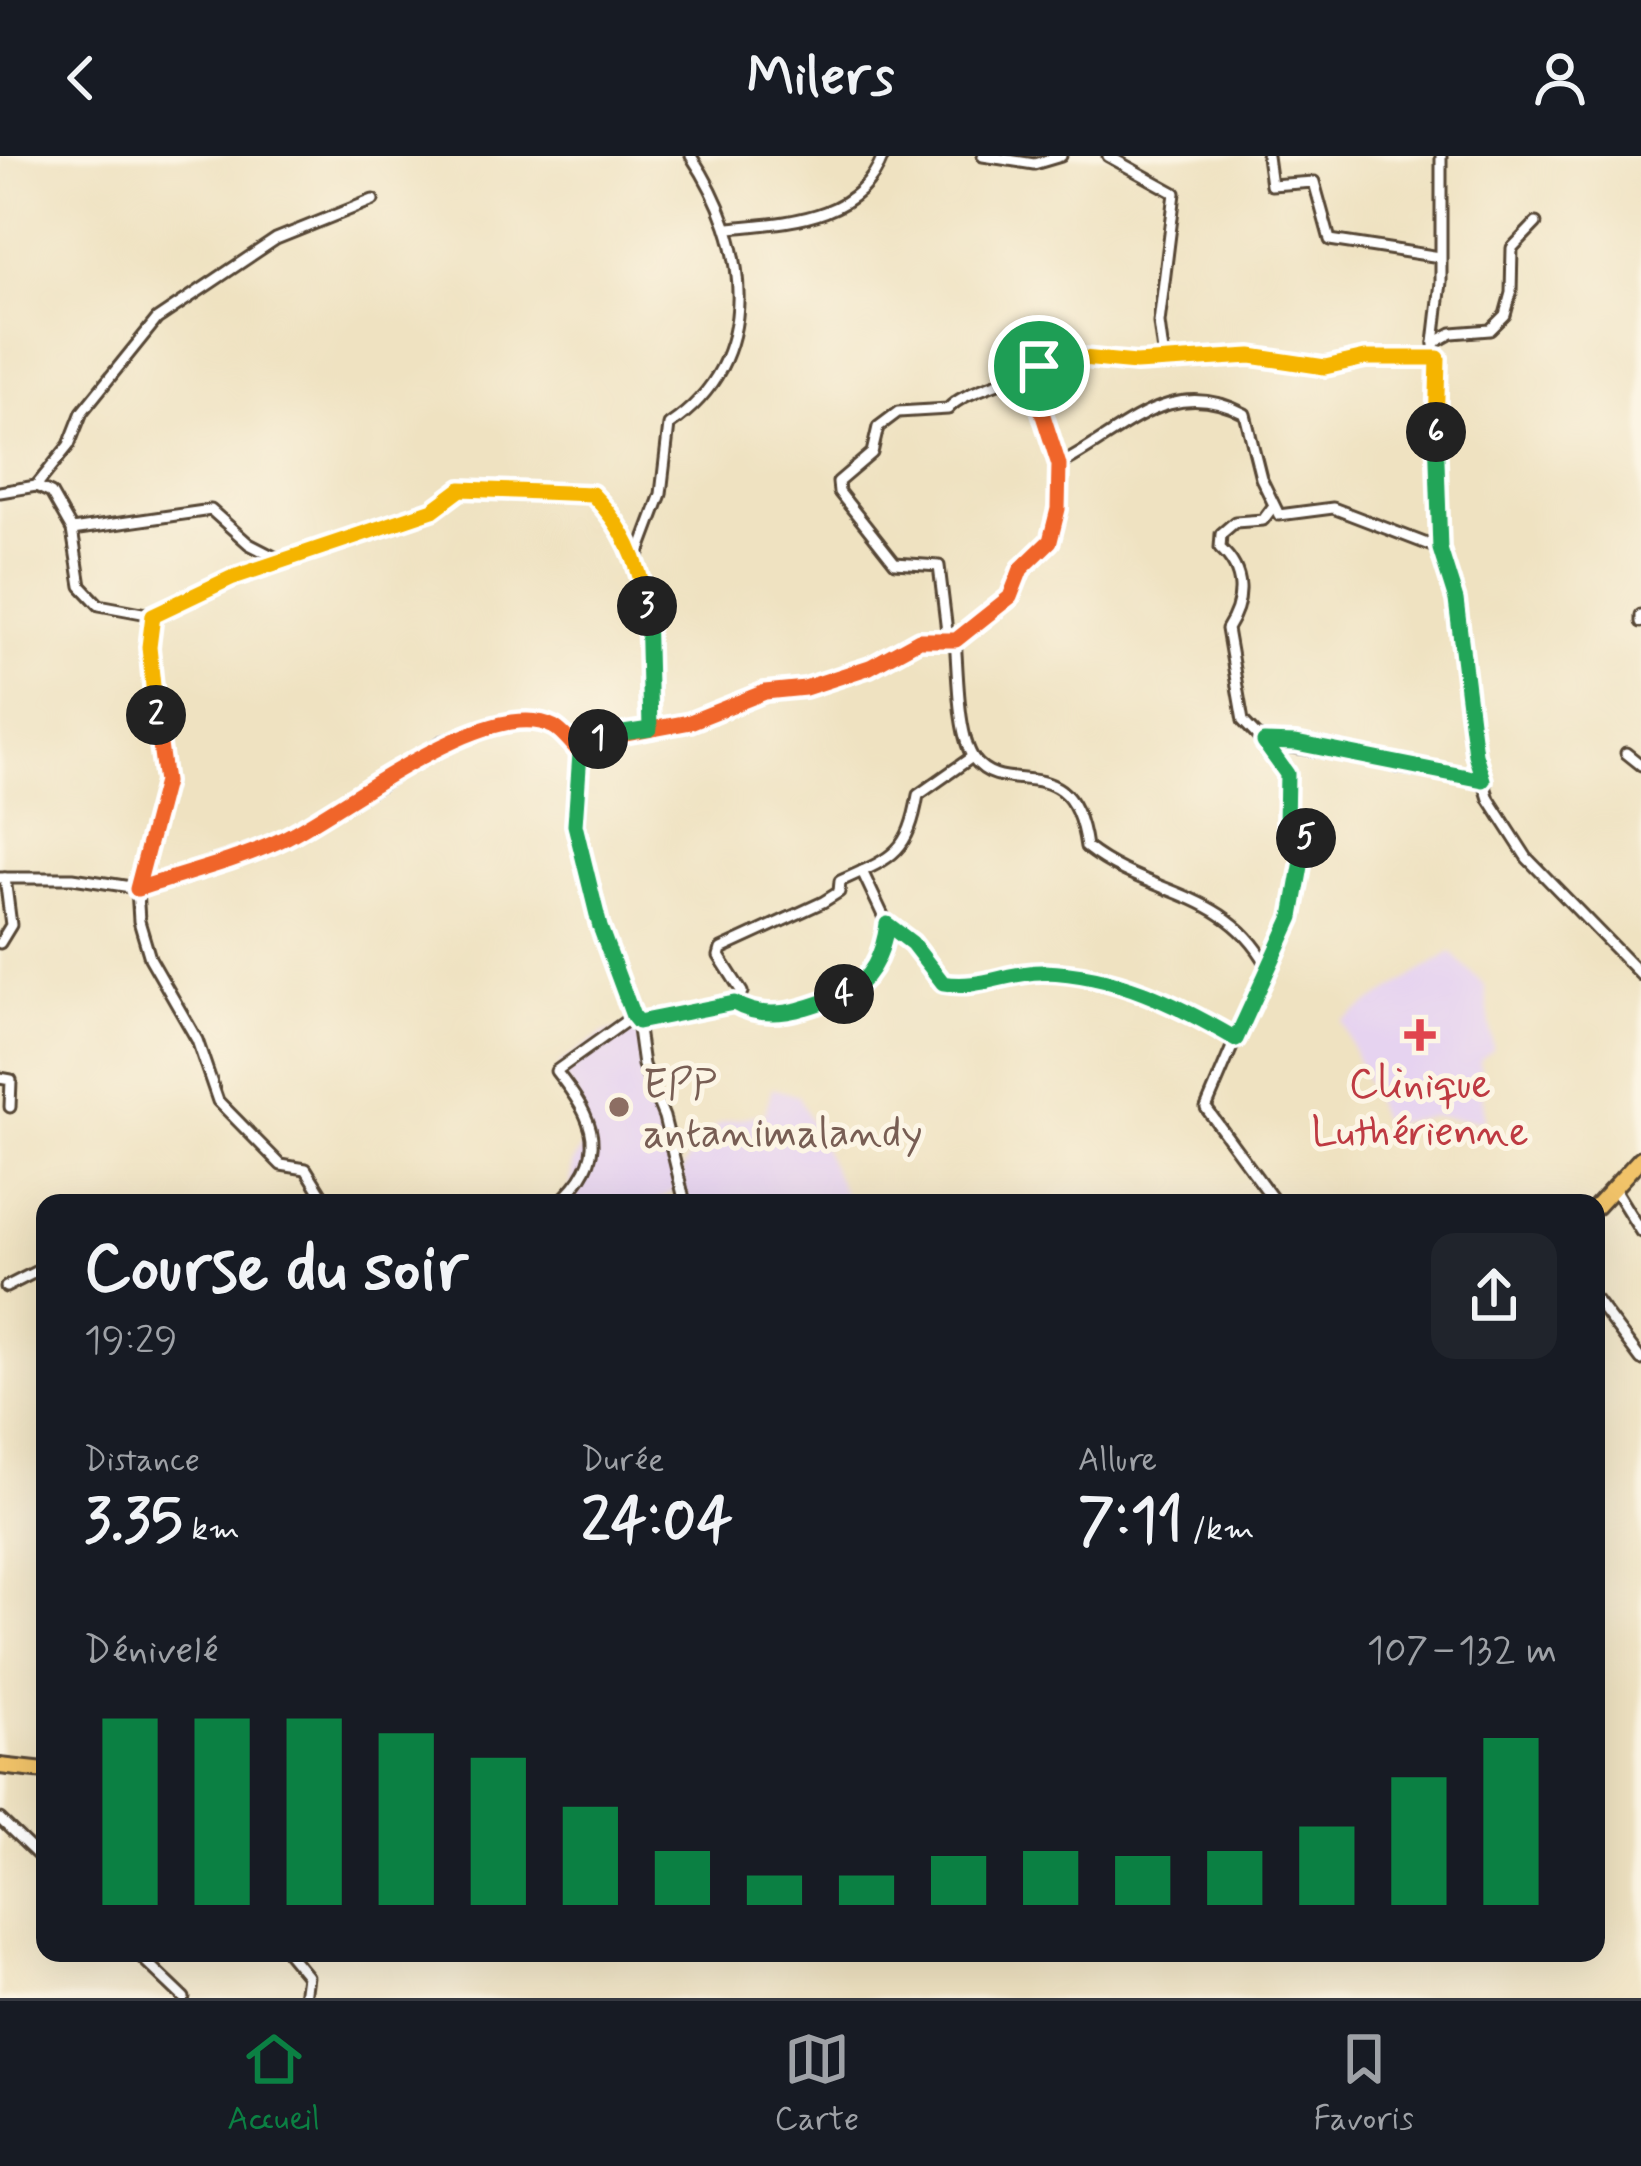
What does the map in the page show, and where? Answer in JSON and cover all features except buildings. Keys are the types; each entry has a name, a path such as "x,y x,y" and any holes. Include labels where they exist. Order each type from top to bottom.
{"main road":[{"path":"1605,1199 1641,1158"},
{"path":"0,1766 36,1770"}],"street":[{"path":"637,558 661,494 670,425 710,389 738,328 741,278 730,228 691,156"},
{"path":"730,228 812,219 873,184 883,156"},
{"path":"982,156 1034,164 1061,156"},
{"path":"1108,156 1175,193 1159,323 1164,360"},
{"path":"1267,156 1270,185 1314,182 1330,240 1440,256"},
{"path":"1441,156 1434,343 1440,549 1456,600 1475,754 1483,780 1527,858 1641,976"},
{"path":"36,487 69,445 82,412 157,319 276,238 373,200"},
{"path":"1434,343 1452,333 1490,330 1505,315 1511,248 1536,223"},
{"path":"1267,965 1238,928 1204,900 1118,872 1085,847 1082,819 1066,794 1044,780 988,771 972,757 939,566 895,563 839,493 838,482 872,453 878,427 898,412 948,409 958,397 975,396 1039,366 1051,355 1136,363 1251,356 1325,367 1365,358 1438,358"},
{"path":"580,753 603,736 690,722 765,692 805,688 848,674 919,640 952,640 1010,597 1021,569 1050,541 1058,509 1059,465 1038,400 1039,366"},
{"path":"1059,465 1162,402 1220,401 1245,414 1272,508 1279,515 1333,508 1440,549"},
{"path":"0,492 36,487 51,493 72,530 81,586 99,604 153,615 231,578 433,510 461,489 592,494 614,517 637,558 648,610 650,729"},
{"path":"1269,1194 1206,1108 1292,917 1309,843 1286,825 1287,774 1243,721 1227,629 1242,607 1235,561 1220,548 1222,534 1235,522 1263,520 1272,508"},
{"path":"72,530 211,510 250,544 282,562"},
{"path":"153,615 149,647 165,782 137,889 150,958 183,1010 218,1101 280,1166 306,1169 321,1194"},
{"path":"0,943 11,925 3,878 73,878 137,889 285,838 382,784 441,742 485,727 526,722 554,726 580,753 575,825 600,927 635,1019 643,1066 664,1117 683,1194"},
{"path":"1264,742 1296,743 1483,780"},
{"path":"1626,753 1641,765"},
{"path":"734,1003 742,992 719,956 721,949 824,902 839,892 840,881 883,864 911,832 918,795 972,757"},
{"path":"862,871 887,924 912,943 943,983 965,987 1042,971 1151,991 1236,1039"},
{"path":"566,1194 592,1155 593,1136 589,1112 556,1072 635,1019 734,1003 755,1016 792,1011 850,992 868,978 884,946 887,924"},
{"path":"0,1078 11,1080 10,1107"},
{"path":"1615,1190 1641,1232"},
{"path":"6,1287 36,1272"},
{"path":"1605,1312 1641,1360"},
{"path":"0,1820 36,1854"},
{"path":"151,1962 184,1998"},
{"path":"295,1962 307,1976 304,1998"}],"shaded area":[{"name":"Clinique Luthérienne","path":"1451,952 1485,986 1493,1049 1480,1060 1484,1121 1432,1116 1383,1125 1342,1021"},
{"name":"EPP antanimalandy","path":"637,1022 643,1065 682,1185 668,1194 570,1194 572,1165 587,1136 576,1097 558,1065 603,1034"},
{"path":"772,1088 798,1096 845,1194 686,1194 682,1172 698,1138 722,1122 765,1113"}],"place":[{"name":"Clinique Luthérienne","path":"1420,1035"},
{"name":"EPP antanimalandy","path":"619,1107"}],"route":[{"path":"1039,366 1038,400 1059,465 1058,509 1050,541 1021,569 1010,597 956,640 919,640 870,667 805,688 765,692 690,722 650,729 603,736 580,753 554,726 526,722 485,727 441,742 382,784 285,838 137,889 165,782 149,647 153,615 231,578 433,510 461,489 592,494 614,517 637,558 648,610 650,729 603,736 580,753 575,825 600,927 638,1022 734,1003 755,1016 792,1011 850,992 868,978 884,946 887,924 912,943 943,983 965,987 1042,971 1151,991 1236,1039 1292,917 1309,843 1301,832 1286,825 1287,774 1264,742 1296,743 1391,760 1398,767 1483,780 1475,754 1456,600 1440,549 1442,498 1434,407 1438,358 1365,358 1325,367 1251,356 1136,363 1051,355 1039,366"}]}
